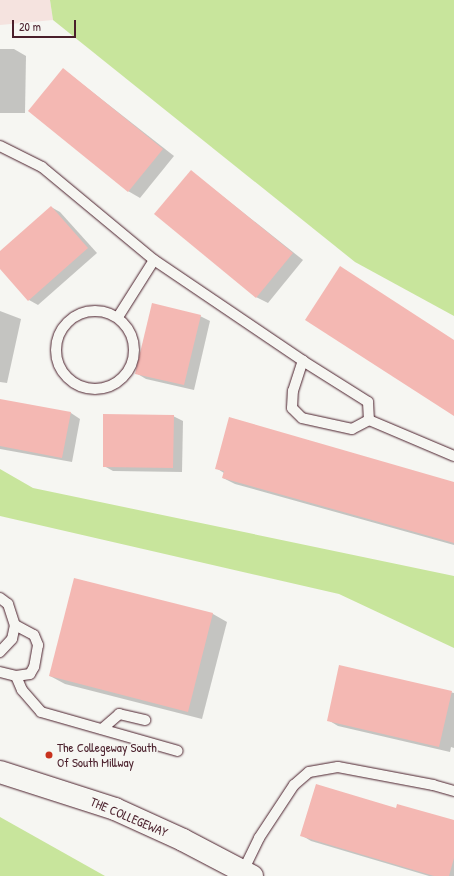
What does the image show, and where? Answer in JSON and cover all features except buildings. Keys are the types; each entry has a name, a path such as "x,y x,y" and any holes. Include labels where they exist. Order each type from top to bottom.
{"street":[{"name":"THE COLLEGEWAY","path":"0,772 115,809 248,873"}],"lane":[{"path":"0,146 42,167 154,260 368,402 369,420"},
{"path":"118,317 154,260"},
{"path":"98,310 118,317 132,333 136,353 129,373 113,386 92,390 73,384 59,368 55,347 62,327 78,314 98,310"},
{"path":"303,360 293,391 292,402 292,408 302,418 352,429 369,420"},
{"path":"369,420 454,456"},
{"path":"0,598 8,604 15,625 12,639 0,652"},
{"path":"0,672 16,676 30,674 34,667 38,645 34,635 15,625"},
{"path":"16,676 22,690 41,712 178,750"},
{"path":"102,729 119,714 145,720"},
{"path":"248,873 259,838 290,792 309,772 338,767 433,784 454,791"}],"shaded area":[{"path":"0,0 50,0 53,20 0,25"}],"green space":[{"path":"50,0 454,0 454,316 355,262 53,20"},
{"path":"0,469 33,488 454,576 454,648 339,594 0,516"},
{"path":"0,817 105,876 0,876"}],"place":[{"name":"The Collegeway South Of South Millway","path":"49,755"}]}
